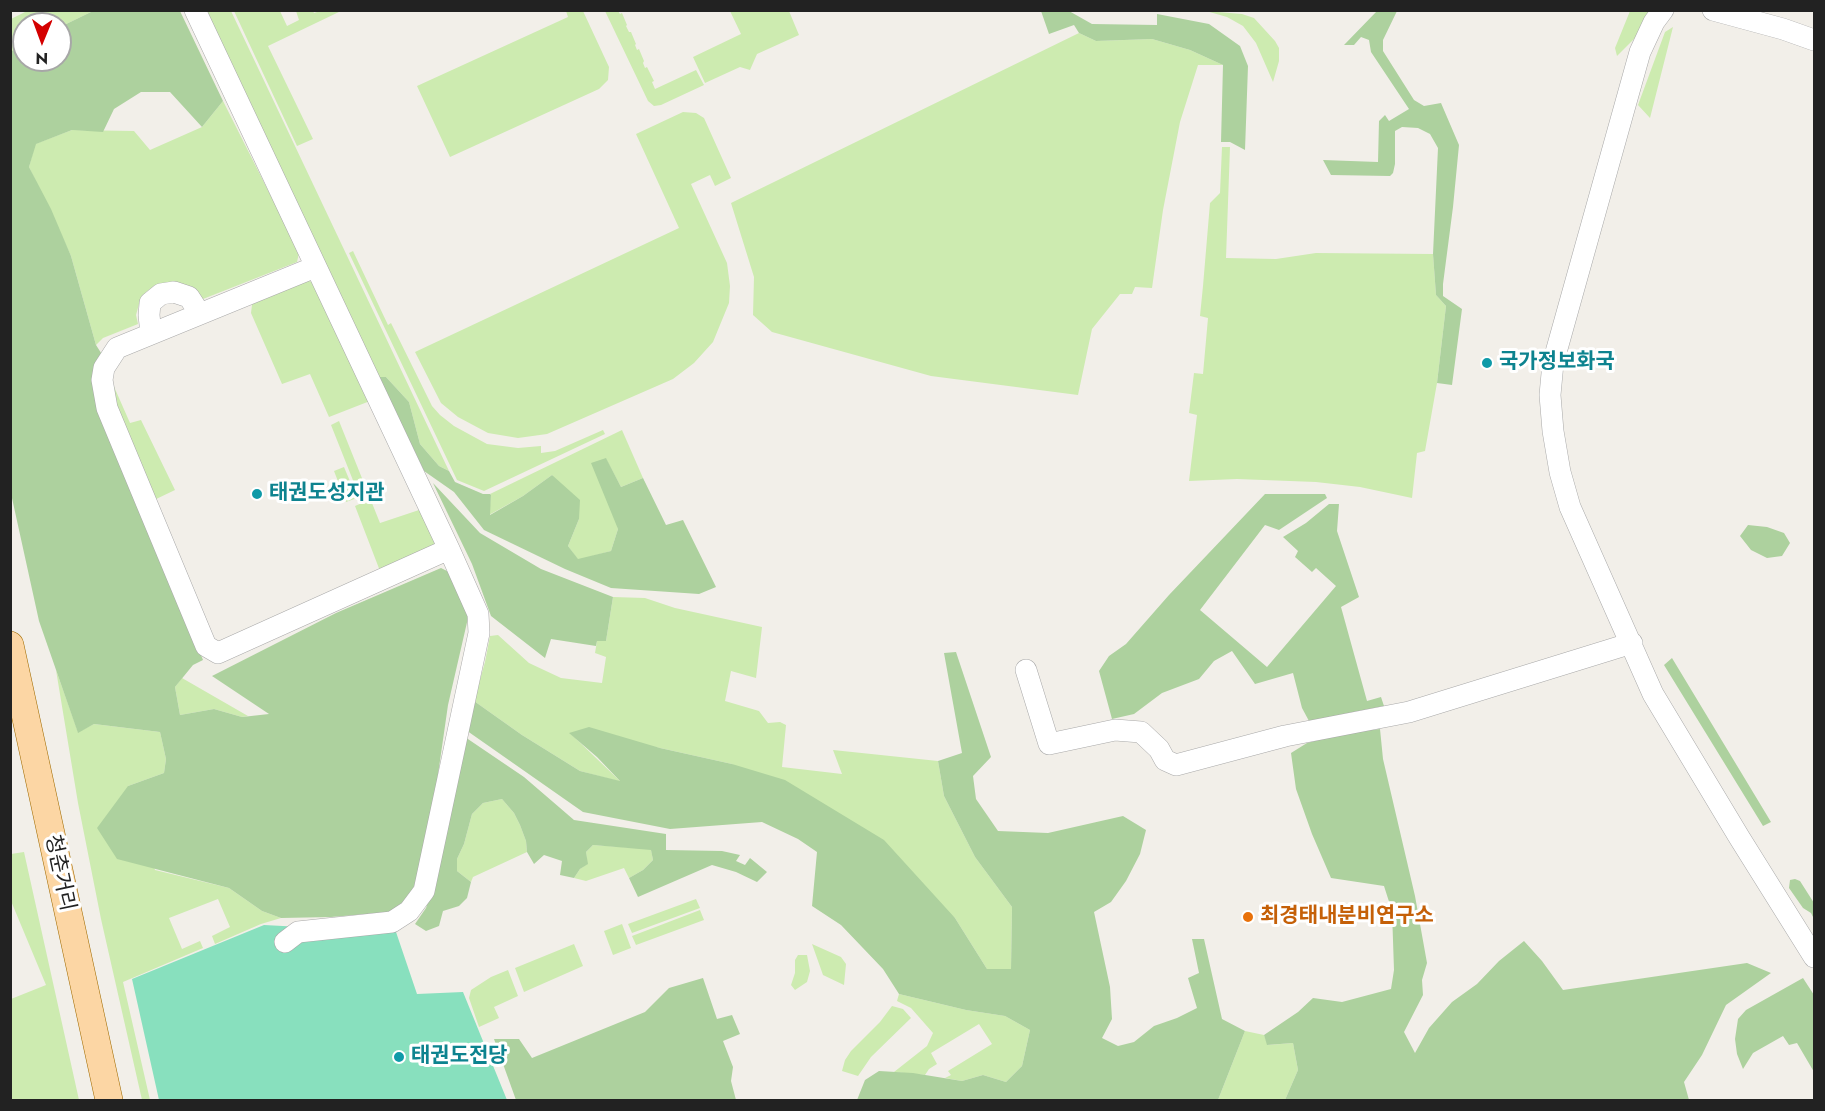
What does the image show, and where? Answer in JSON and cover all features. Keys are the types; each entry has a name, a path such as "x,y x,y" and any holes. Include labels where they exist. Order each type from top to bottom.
{"main road":[{"name":"청춘거리","path":"10,645 109,1101"}],"street":[{"path":"195,10 478,614 479,633 424,891 409,911 392,921 298,932 285,942"},
{"path":"1663,10 1654,22 1640,52 1553,363 1550,395 1560,472 1570,507 1653,694 1815,957"},
{"path":"1713,10 1815,40"},
{"path":"315,267 117,348 104,368 102,380 106,408 206,646 218,653 449,549"},
{"path":"151,334 150,303 161,294 174,292 189,297 200,314"},
{"path":"1026,670 1049,744 1115,730 1141,732 1159,748 1164,760 1176,765 1285,736 1409,712 1632,643"}],"green space":[{"path":"93,11 72,21 72,12 25,12"},
{"path":"93,11 180,11 223,101 202,127 170,92 141,92 114,109 103,132 72,130 36,144 29,167 51,209 71,256 96,345 103,356 148,520 203,660 193,665 175,687 180,715 214,709 242,717 269,714 212,676 336,613 441,568 451,573 465,599 468,618 448,705 425,865 408,898 391,912 281,918 262,911 229,888 117,859 97,828 128,786 164,773 166,759 160,732 94,724 78,733 39,621 10,489 10,52 12,51 12,72 72,72 72,21"},
{"path":"205,11 231,11 449,471 439,466 420,444 409,402 386,377 379,377"},
{"path":"234,11 280,11 287,26 299,20 296,11 313,11 314,13 341,11 268,46 313,139 297,146"},
{"path":"566,11 583,11 609,67 608,80 599,89 450,157 417,86 568,17"},
{"path":"605,11 622,13 645,68 647,67 654,81 652,82 655,89 696,70 704,85 654,106 648,101"},
{"path":"730,11 789,11 799,35 757,54 750,70 740,67 705,83 693,57 741,34"},
{"path":"1041,11 1069,11 1092,24 1157,25 1157,14 1209,24 1240,46 1248,66 1245,150 1230,142 1221,142 1223,65 1190,50 1152,39 1096,41 1079,33 1074,25 1049,34"},
{"path":"1206,11 1242,14 1254,18 1279,48 1279,61 1273,82 1256,43 1243,26 1227,17"},
{"path":"1377,11 1397,11 1383,40 1383,51 1414,100 1424,106 1441,103 1459,145 1443,284 1443,296 1462,309 1452,385 1437,383 1446,306 1436,295 1433,254 1438,148 1430,134 1418,128 1402,127 1395,131 1395,164 1390,176 1331,175 1323,160 1378,162 1379,121 1385,115 1389,121 1409,109 1371,52 1369,40 1361,37 1354,45 1344,45"},
{"path":"1630,11 1650,11 1635,38 1617,56 1615,48"},
{"path":"12,18 11,52 11,19"},
{"path":"1673,27 1650,118 1638,105 1665,32"},
{"path":"1079,33 1096,41 1152,39 1190,50 1223,65 1198,65 1180,122 1163,210 1152,288 1135,287 1132,294 1120,294 1092,329 1078,395 931,376 772,332 753,315 754,277 731,203"},
{"path":"223,101 294,242 299,253 297,262 203,299 193,290 155,286 146,292 139,304 136,315 138,324 103,338 96,345 71,256 29,167 35,144 72,130 134,131 150,150 202,127"},
{"path":"683,112 696,113 704,118 731,178 715,186 710,175 691,184 727,263 730,286 729,303 713,342 694,363 673,379 547,434 518,438 488,433 458,417 441,403 415,352 679,228 636,134"},
{"path":"1222,147 1230,147 1226,258 1276,259 1316,253 1433,254 1436,295 1446,306 1437,383 1425,451 1417,453 1412,498 1360,487 1316,482 1237,479 1189,481 1197,415 1189,413 1194,373 1203,374 1208,318 1200,316 1210,203 1220,193"},
{"path":"353,251 388,325 391,323 432,406 454,426 487,444 518,448 541,446 541,453 555,451 603,430 605,434 484,491 457,480 349,253"},
{"path":"306,280 312,282 370,401 329,417 310,374 282,384 251,313 254,301"},
{"path":"108,373 130,423 141,420 175,490 152,501 124,435"},
{"path":"379,377 386,377 409,402 420,444 439,466 449,471 455,482 491,495 490,515 523,496 552,475 580,500 579,519 568,546 578,559 611,551 618,529 591,463 606,458 621,487 643,478 666,525 683,520 716,587 699,594 611,588 565,569 484,530 454,492 424,471"},
{"path":"339,421 380,523 422,509 436,546 380,571 355,506 362,503 331,425"},
{"path":"622,430 643,478 621,487 606,459 618,529 611,551 578,560 568,546 579,519 552,475 523,496 489,515 490,494"},
{"path":"344,467 357,498 346,502 334,471"},
{"path":"433,483 480,533 541,569 613,597 606,641 597,641 596,646 551,639 545,658 491,616 472,564"},
{"path":"1265,494 1325,494 1327,498 1279,530 1265,525 1200,610 1267,667 1336,586 1316,568 1312,572 1295,557 1298,551 1283,537 1306,523 1329,504 1339,504 1337,531 1359,597 1341,607 1367,701 1381,697 1384,706 1309,721 1302,708 1293,673 1255,684 1232,651 1214,661 1199,679 1162,693 1134,714 1112,719 1099,671 1109,656 1126,644"},
{"path":"1748,525 1767,527 1784,533 1790,543 1782,556 1767,558 1751,550 1740,536"},
{"path":"613,597 645,598 675,608 762,627 756,678 731,671 725,701 759,711 768,723 780,722 786,725 782,767 842,774 833,750 938,761 944,796 975,857 1012,907 1011,969 987,969 955,918 732,764 660,748 570,733 621,782 580,771 522,735 474,701 490,636 498,635 529,663 561,678 602,683 606,657 595,653 597,641 606,641"},
{"path":"956,652 991,757 973,776 976,799 998,831 1048,833 1123,816 1146,830 1140,854 1126,881 1111,902 1094,912 1110,987 1112,1019 1102,1038 1118,1046 1134,1042 1154,1026 1197,1008 1188,978 1199,973 1192,939 1204,939 1222,1019 1245,1031 1218,1100 857,1100 865,1080 879,1071 913,1073 962,1081 983,1075 1006,1082 1022,1066 1030,1030 1005,1016 966,1010 899,994 883,969 841,925 812,906 817,852 798,839 762,822 670,829 583,812 463,728 474,701 522,735 580,771 620,781 569,733 589,727 785,780 884,840 955,918 987,969 1011,969 1012,907 975,857 944,796 938,761 962,753 944,653"},
{"path":"1672,658 1771,822 1763,826 1664,665"},
{"path":"56,670 78,732 94,724 160,732 166,759 164,773 128,786 155,870 229,888 262,911 281,918 215,944 212,936 230,927 218,899 169,918 182,949 200,941 203,948 123,982 150,1100 142,1100 101,919 78,803"},
{"path":"182,678 248,716 242,717 214,709 180,715 175,687"},
{"path":"1380,729 1383,759 1415,896 1427,963 1422,980 1423,995 1404,1032 1415,1053 1429,1028 1452,1002 1477,984 1499,961 1524,941 1563,990 1747,963 1771,973 1726,1005 1702,1055 1684,1082 1689,1100 1285,1100 1298,1070 1293,1043 1267,1045 1264,1035 1298,1012 1313,998 1342,1002 1391,989 1394,970 1392,911 1384,886 1331,878 1296,789 1291,753 1307,743 1345,733"},
{"path":"462,735 524,777 574,820 666,834 666,850 722,851 740,855 736,861 745,865 750,858 767,872 757,882 736,872 712,865 638,897 629,878 643,870 653,860 651,850 593,845 586,852 588,864 580,869 574,878 560,875 562,861 544,855 534,864 527,852 520,825 514,813 502,799 483,803 472,814 464,844 457,859 457,871 471,882 467,898 459,906 443,911 439,926 426,931 415,924 426,908 438,872"},
{"path":"502,799 514,813 520,825 527,852 473,877 471,882 457,871 457,859 464,844 472,814 483,803"},
{"path":"593,845 651,849 653,860 643,870 629,878 624,868 586,881 574,878 587,864 586,852"},
{"path":"24,852 79,1100 11,1100 11,999 46,985 11,901 11,854"},
{"path":"1790,880 1800,881 1814,903 1814,919 1789,888"},
{"path":"696,899 700,908 632,933 628,924"},
{"path":"700,910 704,920 636,945 632,936"},
{"path":"622,924 631,948 613,955 604,931"},
{"path":"264,925 396,932 417,994 463,992 507,1100 159,1100 132,979"},
{"path":"574,944 583,966 524,992 515,968"},
{"path":"812,944 841,957 846,964 844,985 823,975"},
{"path":"798,955 807,955 810,971 807,982 795,990 791,985"},
{"path":"508,970 518,996 494,1007 499,1018 479,1027 469,998 471,990 491,977"},
{"path":"703,978 717,1019 732,1015 740,1034 723,1041 733,1067 731,1081 736,1100 516,1100 494,1039 519,1039 532,1058 645,1012 669,988"},
{"path":"1803,978 1814,995 1814,1072 1797,1043 1789,1045 1783,1036 1753,1053 1743,1069 1737,1054 1735,1039 1738,1019 1746,1010"},
{"path":"899,994 966,1010 1005,1016 1030,1030 1022,1066 1006,1082 983,1075 962,1081 945,1078 951,1075 948,1071 992,1044 979,1024 931,1053 937,1064 925,1075 894,1072 927,1046 933,1033 911,1008 897,1001"},
{"path":"892,1006 903,1009 911,1018 871,1057 858,1076 842,1071 851,1051 880,1022"},
{"path":"1245,1031 1264,1035 1268,1045 1293,1043 1298,1070 1285,1100 1218,1100"}],"place":[{"name":"국가정보화국","path":"1487,363"},
{"name":"태권도성지관","path":"257,494"},
{"name":"최경태내분비연구소","path":"1248,917"},
{"name":"태권도전당","path":"399,1057"}]}
